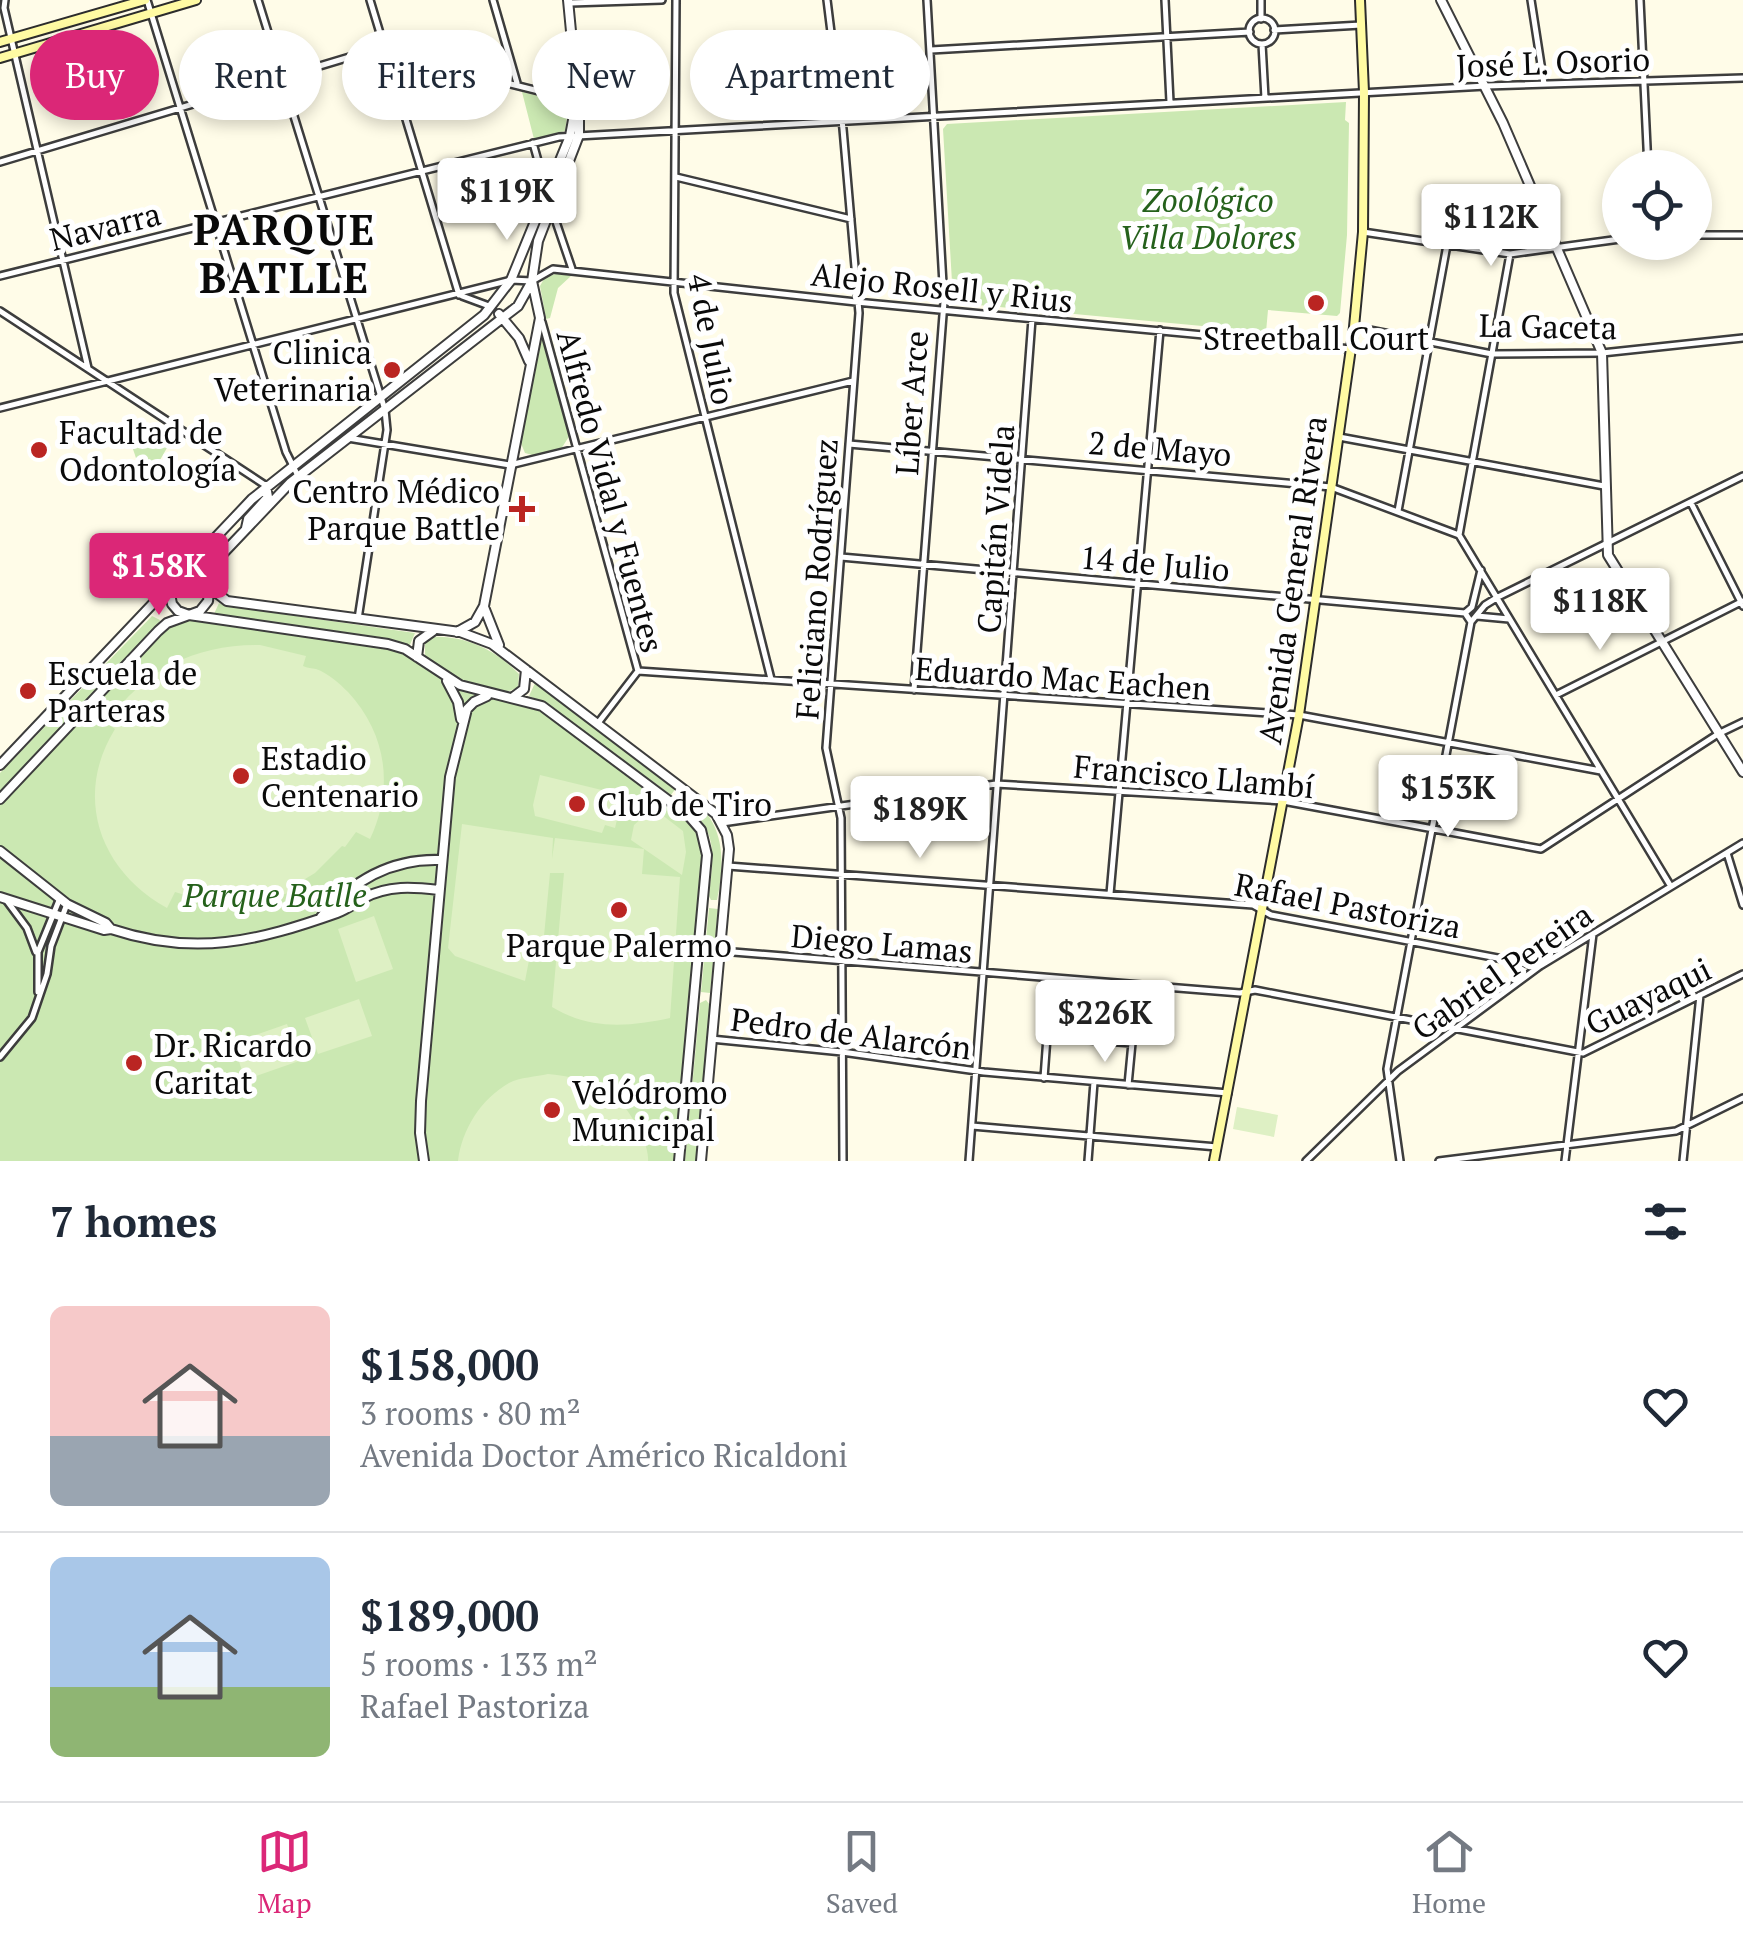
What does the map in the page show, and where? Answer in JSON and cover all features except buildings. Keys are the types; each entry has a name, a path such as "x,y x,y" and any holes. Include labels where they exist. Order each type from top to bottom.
{"main road":[{"path":"0,42 146,0"},
{"path":"0,58 196,0"},
{"name":"Avenida General Rivera","path":"1214,1161 1299,716 1354,327 1363,232 1360,0"}],"street":[{"path":"5,0 2,9 88,368"},
{"path":"0,162 179,107 146,0"},
{"path":"258,0 267,30"},
{"path":"370,0 379,30"},
{"path":"493,0 518,85"},
{"path":"571,30 568,1 662,0"},
{"name":"4 de Julio","path":"676,0 674,282 771,679"},
{"name":"Feliciano Rodríguez","path":"827,0 859,313 827,760 839,804 843,1161"},
{"name":"Líber Arce","path":"914,690 942,310 927,0"},
{"path":"1165,0 1170,102"},
{"path":"1260,0 1262,19"},
{"path":"1441,0 1486,86 1602,353 1608,555 1743,772"},
{"path":"1531,0 1544,84"},
{"path":"1640,0 1647,150"},
{"path":"1262,19 1270,20 1274,30 1270,44 1254,42 1250,29 1253,21 1262,19"},
{"path":"1274,30 1361,25"},
{"path":"931,50 1250,29"},
{"path":"1262,44 1265,98"},
{"name":"José L. Osorio","path":"935,116 1486,86 1743,78"},
{"path":"512,84 532,89"},
{"name":"Navarra","path":"0,276 574,136 935,116"},
{"path":"183,120 291,466 298,476"},
{"path":"296,120 385,410 384,444 358,619"},
{"path":"407,120 460,295"},
{"path":"0,765 266,486 492,308 512,280 574,136 574,120"},
{"path":"457,632 475,622 484,606 540,318 532,282 538,241 578,120"},
{"path":"534,143 547,195"},
{"path":"676,177 851,220"},
{"path":"550,207 572,269"},
{"path":"1363,232 1510,254 1602,241"},
{"path":"1712,235 1743,235"},
{"path":"1398,512 1447,245"},
{"path":"1510,254 1459,536 1670,885"},
{"name":"Alejo Rosell y Rius","path":"532,282 553,269 572,269 856,302 1351,349"},
{"path":"0,408 512,280 532,282"},
{"path":"0,799 158,631 167,623 204,608 212,565 298,476 518,306 532,282"},
{"path":"460,295 492,308 502,318 524,345 529,366"},
{"path":"0,311 266,486 268,497 248,520 244,532"},
{"name":"Alfredo Vidal y Fuentes","path":"540,318 638,671 598,724"},
{"name":"Capitán Videla","path":"969,1161 1032,319"},
{"name":"La Gaceta","path":"1354,327 1492,354 1602,353 1743,338"},
{"path":"1110,894 1160,330"},
{"path":"348,438 510,465 852,381"},
{"path":"1338,438 1604,486"},
{"name":"2 de Mayo","path":"849,444 1331,487 1459,536"},
{"path":"1400,1161 1386,1081 1472,620 1498,598 1743,476"},
{"path":"1556,695 1742,603 1691,502"},
{"name":"14 de Julio","path":"841,557 1465,613"},
{"path":"1481,570 1472,607 1465,613 1472,620 1510,619"},
{"path":"178,577 200,580 226,601 457,632 501,649 684,789 722,823 729,849 728,866 701,1161"},
{"path":"169,588 173,606 189,615 397,646 446,678 491,695 534,703 696,822 706,854 704,899 679,1161"},
{"path":"484,606 489,627 501,649"},
{"path":"417,657 419,641 434,630"},
{"path":"510,698 524,689 526,670"},
{"name":"Eduardo Mac Eachen","path":"638,671 1299,716 1601,771"},
{"path":"446,678 458,702 461,724"},
{"path":"424,1161 420,1117 448,788 461,724 474,702 491,695"},
{"path":"1618,800 1718,734 1743,722"},
{"name":"Francisco Llambí","path":"722,823 996,784 1283,801 1541,849 1618,800"},
{"path":"673,804 676,793 684,789"},
{"name":"Gabriel Pereira","path":"1306,1161 1386,1081 1540,966 1743,843"},
{"path":"0,851 64,901 112,929"},
{"path":"1726,853 1743,904"},
{"path":"321,917 336,900 387,866 413,860 441,860"},
{"name":"Rafael Pastoriza","path":"728,866 1252,905 1263,911 1540,966"},
{"path":"3,898 104,930 170,943 211,945 259,939 340,912 386,889 439,890"},
{"path":"3,898 27,928 38,958 38,994"},
{"path":"704,899 716,904 725,900"},
{"path":"38,958 64,901"},
{"path":"0,1057 27,1027 58,915"},
{"path":"1565,1161 1594,934"},
{"name":"Diego Lamas","path":"720,951 982,974 1246,993 1255,990 1454,1030"},
{"name":"Guayaqui","path":"1454,1030 1583,1054 1743,974"},
{"path":"1683,1161 1700,995"},
{"path":"694,1000 708,997 715,1002"},
{"path":"1044,1078 1048,1037 1132,1042 1128,1085"},
{"name":"Pedro de Alarcón","path":"711,1039 1044,1078 1228,1093"},
{"path":"1088,1161 1094,1082"},
{"path":"1439,1161 1687,1127 1743,1098"},
{"path":"972,1126 1217,1146"}],"green space":[{"path":"522,92 532,94 532,120 567,120 565,131 534,139"},
{"name":"Zoológico Villa Dolores","path":"1346,102 1347,235 1337,316 1268,310 1266,332 957,303 953,299 943,129 947,124"},
{"path":"563,272 571,276 558,288 550,318 546,319 540,286 545,277"},
{"path":"539,336 543,338 570,435 561,449 536,456 525,453 520,441"},
{"path":"133,416 171,441 153,472 139,470 130,436"},
{"path":"219,603 415,633 409,647 379,637 214,614"},
{"name":"Parque Batlle","path":"189,615 405,649 445,678 534,703 688,815 705,841 679,1161 0,1161 0,799 158,631"},
{"path":"152,616 160,620 158,626 0,792 0,773"},
{"path":"431,637 456,639 490,651 519,674 518,687 495,692 457,679 425,657 425,644"},
{"name":"Estadio Centenario","path":"260,645 306,656 303,666 329,676 361,708 383,762 378,820 370,839 356,832 315,873 290,888 291,892 273,898 274,904 263,907 261,901 212,903 175,892 167,908 124,873 109,852 100,829 95,805 96,779 115,729 107,723 137,688 173,664 214,649"},
{"path":"535,683 676,788 671,795 546,703 529,696"},
{"name":"Club de Tiro","path":"540,775 610,792 610,800 621,803 615,828 605,825 602,833 535,816 533,805"},
{"path":"682,794 707,814 719,840 717,900 709,896 710,839 702,822 678,798"},
{"path":"653,808 683,831 686,852 682,875 631,840 634,825"},
{"name":"Parque Palermo","path":"462,824 553,838 552,859 555,838 644,849 642,874 680,877 670,1018 610,1025 581,1020 552,1007 564,873 550,873 542,957 530,955 525,981 455,956 448,948"},
{"path":"709,908 718,909 710,993 701,992"},
{"path":"374,916 393,969 356,982 338,929"},
{"path":"359,999 372,1036 318,1054 305,1018"},
{"path":"706,1000 710,1005 696,1161 685,1161 700,1003"},
{"path":"287,1024 299,1061 245,1080 233,1043"},
{"name":"Velódromo Municipal","path":"548,1074 591,1082 611,1092 640,1131 648,1161 458,1161 469,1126 490,1097 513,1081"},
{"path":"1237,1107 1278,1115 1274,1137 1233,1129"}],"place":[{"name":"Streetball Court","path":"1316,303"},
{"name":"Clinica Veterinaria","path":"392,370"},
{"name":"Facultad de Odontología","path":"39,450"},
{"name":"Centro Médico Parque Battle","path":"522,509"},
{"name":"Escuela de Parteras","path":"28,691"},
{"name":"Estadio Centenario","path":"241,776"},
{"name":"Club de Tiro","path":"577,804"},
{"name":"Parque Palermo","path":"619,910"},
{"name":"Dr. Ricardo Caritat","path":"134,1063"},
{"name":"Velódromo Municipal","path":"552,1110"}],"district":[{"name":"PARQUE BATLLE","path":"285,253"}]}
